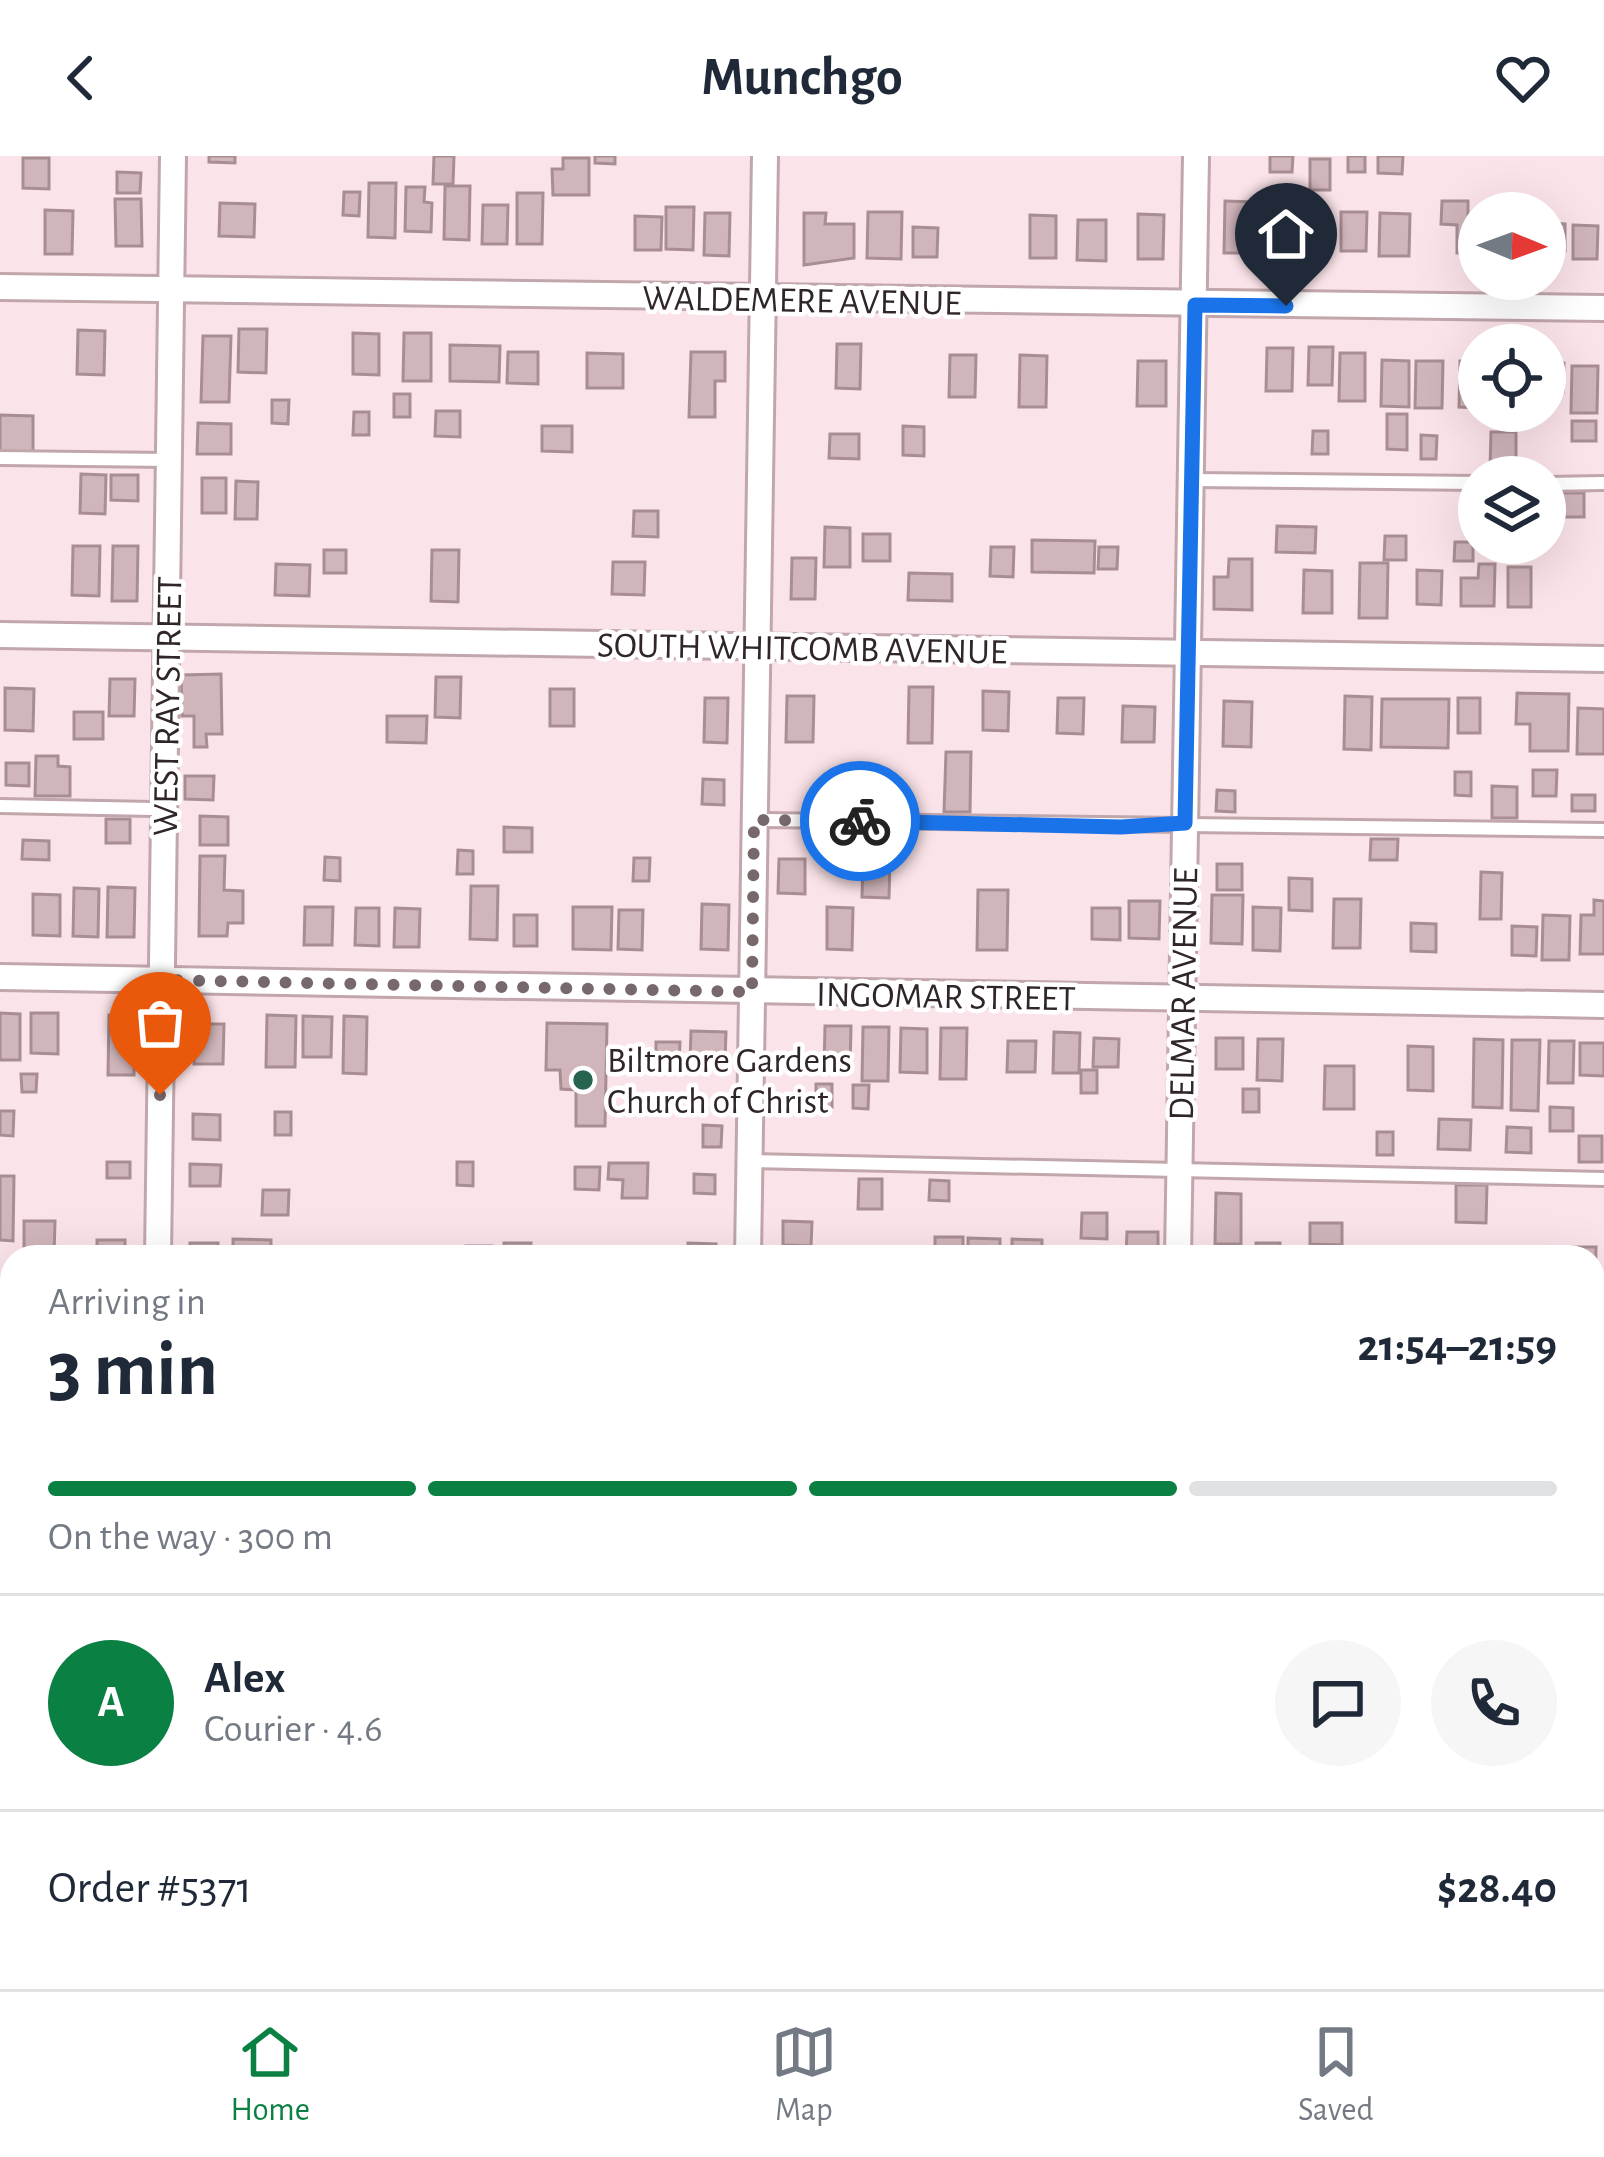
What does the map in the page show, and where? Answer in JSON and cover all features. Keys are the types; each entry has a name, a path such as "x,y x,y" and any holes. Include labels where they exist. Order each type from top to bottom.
{"street":[{"name":"WEST RAY STREET","path":"158,1245 173,156"},
{"path":"748,1245 765,156"},
{"name":"DELMAR AVENUE","path":"1178,1245 1196,156"},
{"name":"WALDEMERE AVENUE","path":"0,287 1604,308"},
{"name":"SOUTH WHITCOMB AVENUE","path":"0,634 1604,659"},
{"name":"INGOMAR STREET","path":"0,977 1604,1005"}],"lane":[{"path":"0,458 168,460"},
{"path":"1192,480 1458,483"},
{"path":"1566,484 1604,483"},
{"path":"0,806 153,808"},
{"path":"754,820 1604,830"},
{"path":"749,1161 1604,1179"}],"building":[{"path":"209,156 235,156 235,163 209,162"},
{"path":"434,156 454,156 453,184 433,184"},
{"path":"595,156 615,156 615,164 595,163"},
{"path":"1270,156 1293,156 1292,172 1270,172"},
{"path":"1348,156 1365,156 1365,172 1348,172"},
{"path":"1378,156 1403,156 1402,174 1378,173"},
{"path":"23,158 49,158 49,189 23,188"},
{"path":"563,158 589,158 589,195 553,195 552,169 563,169"},
{"path":"1310,159 1330,159 1330,190 1310,190"},
{"path":"117,172 141,173 140,193 117,193"},
{"path":"369,183 396,183 395,238 368,237"},
{"path":"445,186 470,186 469,240 444,239"},
{"path":"406,187 425,187 424,202 432,203 431,232 405,231"},
{"path":"344,192 360,192 359,216 343,215"},
{"path":"517,193 543,193 542,244 517,244"},
{"path":"115,199 141,199 142,246 116,246"},
{"path":"1225,201 1254,202 1253,253 1224,253"},
{"path":"1442,201 1458,201 1458,253 1457,225 1441,224"},
{"path":"220,203 255,204 254,237 219,236"},
{"path":"483,205 508,205 507,244 482,244"},
{"path":"666,207 694,207 693,250 666,249"},
{"path":"45,210 73,211 72,254 45,254"},
{"path":"868,212 902,212 901,259 867,258"},
{"path":"1341,212 1367,212 1366,251 1341,251"},
{"path":"705,213 730,213 729,256 704,255"},
{"path":"804,213 826,213 825,224 854,224 854,258 804,265"},
{"path":"1380,213 1410,214 1409,256 1379,256"},
{"path":"1138,214 1164,215 1163,259 1138,259"},
{"path":"1030,215 1056,216 1056,258 1030,258"},
{"path":"635,216 662,217 661,250 635,250"},
{"path":"1078,220 1106,220 1106,261 1077,260"},
{"path":"1268,223 1294,223 1293,268 1268,267"},
{"path":"1573,225 1598,226 1597,259 1573,259"},
{"path":"913,227 938,228 937,257 913,257"},
{"path":"239,329 267,329 266,373 238,372"},
{"path":"78,330 105,331 104,375 77,374"},
{"path":"353,333 379,334 379,375 353,374"},
{"path":"404,333 431,333 431,381 403,381"},
{"path":"203,336 231,336 229,402 201,402"},
{"path":"837,344 861,344 860,389 836,388"},
{"path":"450,345 500,346 499,382 450,381"},
{"path":"1309,347 1333,347 1332,385 1308,385"},
{"path":"1267,348 1293,348 1292,391 1266,391"},
{"path":"508,352 538,352 538,384 507,383"},
{"path":"691,352 725,352 725,381 715,381 715,417 689,417"},
{"path":"587,353 623,354 623,388 587,388"},
{"path":"1340,353 1365,353 1365,401 1339,401"},
{"path":"950,355 976,355 975,397 949,397"},
{"path":"1020,355 1047,356 1046,407 1019,407"},
{"path":"1382,360 1409,361 1409,407 1381,406"},
{"path":"1138,361 1166,361 1166,406 1137,406"},
{"path":"1416,361 1443,361 1442,408 1415,408"},
{"path":"1572,366 1598,366 1597,413 1571,413"},
{"path":"394,394 410,394 410,417 394,417"},
{"path":"272,400 289,400 288,424 272,423"},
{"path":"436,411 460,411 460,437 435,436"},
{"path":"354,412 369,412 369,435 353,435"},
{"path":"1387,414 1407,414 1407,450 1387,449"},
{"path":"0,415 33,416 33,454 0,453"},
{"path":"1572,421 1596,421 1596,441 1572,441"},
{"path":"198,423 231,424 231,454 197,454"},
{"path":"542,426 572,426 572,452 542,451"},
{"path":"903,426 924,427 924,456 903,455"},
{"path":"1313,431 1328,431 1328,454 1312,454"},
{"path":"1491,432 1516,432 1516,456 1490,456"},
{"path":"830,434 859,434 859,459 829,458"},
{"path":"1421,435 1437,436 1436,459 1421,459"},
{"path":"81,474 106,475 105,514 80,513"},
{"path":"111,475 138,475 138,501 111,500"},
{"path":"202,478 226,478 226,513 202,513"},
{"path":"236,481 258,482 257,519 235,519"},
{"path":"1566,493 1584,493 1584,517 1566,517"},
{"path":"634,511 658,511 658,537 633,536"},
{"path":"1277,526 1316,527 1315,553 1276,552"},
{"path":"825,527 850,528 850,567 824,567"},
{"path":"863,534 890,534 890,561 863,561"},
{"path":"1385,536 1406,536 1406,560 1384,560"},
{"path":"1032,540 1095,541 1094,573 1032,572"},
{"path":"73,546 100,546 99,596 72,595"},
{"path":"113,546 138,546 137,601 112,601"},
{"path":"991,547 1014,547 1013,577 990,576"},
{"path":"1099,547 1118,547 1117,569 1098,569"},
{"path":"324,550 346,550 346,573 324,573"},
{"path":"432,550 459,550 458,602 431,601"},
{"path":"792,558 816,558 815,599 791,599"},
{"path":"1229,559 1252,559 1252,610 1214,609 1214,577 1228,577"},
{"path":"613,562 645,562 644,595 612,594"},
{"path":"1360,563 1388,563 1387,618 1359,618"},
{"path":"276,564 310,565 309,596 275,595"},
{"path":"1479,564 1495,564 1494,606 1461,606 1461,578 1478,578"},
{"path":"1508,567 1531,567 1531,607 1508,607"},
{"path":"1304,570 1332,571 1332,613 1303,613"},
{"path":"1417,570 1442,571 1441,605 1417,604"},
{"path":"909,573 952,574 952,601 908,600"},
{"path":"221,674 222,734 206,734 207,747 194,747 194,716 182,716 181,675"},
{"path":"436,677 461,677 460,718 435,717"},
{"path":"110,679 135,679 134,716 109,716"},
{"path":"909,687 933,687 932,743 908,743"},
{"path":"5,688 34,689 33,731 5,730"},
{"path":"550,689 574,689 574,726 550,726"},
{"path":"983,691 1009,692 1008,731 983,730"},
{"path":"1517,693 1569,694 1568,751 1530,751 1530,724 1516,724"},
{"path":"787,696 814,696 813,742 786,742"},
{"path":"1345,696 1372,697 1371,750 1344,749"},
{"path":"705,698 728,698 727,743 704,742"},
{"path":"1058,698 1084,698 1083,734 1057,733"},
{"path":"1458,698 1480,698 1480,733 1458,733"},
{"path":"1382,699 1449,699 1448,748 1381,747"},
{"path":"1224,701 1252,702 1251,747 1223,746"},
{"path":"1123,706 1155,707 1154,742 1122,742"},
{"path":"1578,708 1604,709 1604,754 1577,754"},
{"path":"74,712 103,712 103,739 74,739"},
{"path":"387,716 427,716 426,743 387,742"},
{"path":"946,752 971,752 970,812 944,812"},
{"path":"36,756 58,756 58,766 70,767 70,796 35,796"},
{"path":"6,763 29,763 29,786 6,785"},
{"path":"1533,770 1557,770 1556,796 1533,796"},
{"path":"1455,772 1471,772 1471,796 1455,795"},
{"path":"185,776 214,776 213,800 185,799"},
{"path":"703,779 724,780 724,805 702,804"},
{"path":"1492,786 1517,787 1517,818 1492,818"},
{"path":"1217,790 1235,791 1235,812 1216,811"},
{"path":"1572,795 1595,795 1595,811 1572,811"},
{"path":"200,816 228,817 228,845 200,845"},
{"path":"106,819 130,819 130,843 106,843"},
{"path":"504,827 532,828 532,852 504,852"},
{"path":"854,830 870,831 869,854 853,853"},
{"path":"1371,839 1398,839 1397,860 1370,860"},
{"path":"23,840 49,841 49,860 22,859"},
{"path":"458,850 473,851 473,874 457,874"},
{"path":"200,856 225,856 224,890 243,891 243,923 228,923 227,936 199,936"},
{"path":"325,857 340,858 340,881 324,880"},
{"path":"634,858 650,858 649,881 633,881"},
{"path":"863,858 890,859 889,898 862,897"},
{"path":"779,859 805,859 805,894 778,893"},
{"path":"1217,864 1242,864 1242,890 1217,890"},
{"path":"1481,872 1502,873 1501,919 1480,919"},
{"path":"1289,878 1312,879 1312,911 1289,910"},
{"path":"471,886 498,886 497,940 470,939"},
{"path":"108,887 135,888 134,937 107,937"},
{"path":"74,888 99,889 98,937 73,936"},
{"path":"978,890 1008,890 1007,950 977,950"},
{"path":"33,894 60,895 60,936 33,935"},
{"path":"1212,895 1243,895 1242,944 1211,943"},
{"path":"1334,899 1361,899 1360,948 1333,948"},
{"path":"1594,900 1604,901 1604,954 1580,954 1581,915 1594,915"},
{"path":"1129,901 1160,901 1159,939 1129,938"},
{"path":"702,904 729,905 728,950 701,949"},
{"path":"305,907 333,907 332,945 304,945"},
{"path":"573,907 612,907 611,950 573,949"},
{"path":"827,907 853,908 852,950 827,949"},
{"path":"1253,907 1281,908 1280,951 1253,950"},
{"path":"356,908 379,908 379,946 355,945"},
{"path":"395,908 420,909 419,947 394,947"},
{"path":"1092,908 1120,908 1120,940 1092,939"},
{"path":"619,910 643,910 642,950 618,949"},
{"path":"514,915 537,915 537,946 514,946"},
{"path":"1543,915 1570,916 1569,960 1542,960"},
{"path":"1411,923 1436,924 1436,952 1411,951"},
{"path":"1512,926 1537,927 1536,956 1512,955"},
{"path":"0,1013 20,1014 20,1060 0,1060"},
{"path":"31,1013 58,1013 58,1054 31,1053"},
{"path":"109,1015 135,1016 134,1075 108,1075"},
{"path":"267,1015 296,1016 295,1067 266,1067"},
{"path":"303,1016 332,1017 331,1057 303,1057"},
{"path":"344,1016 367,1017 366,1074 343,1073"},
{"name":"Biltmore Gardens Church of Christ","path":"547,1023 607,1024 605,1126 576,1126 576,1090 561,1089 560,1070 546,1070"},
{"path":"195,1024 224,1024 223,1064 194,1064"},
{"path":"825,1026 851,1026 850,1070 824,1069"},
{"path":"863,1027 889,1027 888,1081 862,1081"},
{"path":"901,1028 927,1029 927,1073 900,1072"},
{"path":"941,1028 967,1028 966,1079 940,1079"},
{"path":"691,1031 726,1032 725,1062 690,1061"},
{"path":"1054,1032 1080,1033 1079,1073 1053,1073"},
{"path":"1094,1038 1119,1039 1118,1067 1093,1067"},
{"path":"1216,1038 1243,1038 1243,1069 1216,1069"},
{"path":"1258,1039 1283,1039 1282,1081 1257,1080"},
{"path":"1474,1039 1503,1040 1502,1108 1473,1107"},
{"path":"1512,1040 1540,1040 1538,1111 1511,1110"},
{"path":"1008,1041 1036,1041 1035,1072 1007,1072"},
{"path":"1549,1041 1574,1041 1573,1083 1548,1083"},
{"path":"656,1042 680,1042 679,1069 656,1069"},
{"path":"1580,1043 1604,1043 1604,1076 1580,1075"},
{"path":"1408,1046 1433,1047 1433,1091 1408,1090"},
{"path":"1325,1066 1354,1066 1354,1109 1324,1109"},
{"path":"1081,1070 1097,1070 1097,1093 1081,1093"},
{"path":"21,1074 37,1074 36,1092 22,1092"},
{"path":"816,1084 832,1084 832,1107 816,1107"},
{"path":"853,1085 869,1085 868,1109 853,1108"},
{"path":"1243,1089 1259,1089 1259,1112 1243,1112"},
{"path":"1550,1107 1573,1108 1573,1131 1550,1131"},
{"path":"0,1111 14,1111 13,1136 0,1135"},
{"path":"275,1112 291,1112 291,1135 275,1135"},
{"path":"193,1114 220,1115 220,1140 193,1139"},
{"path":"1439,1119 1471,1120 1470,1150 1438,1149"},
{"path":"703,1125 722,1126 721,1147 703,1147"},
{"path":"1507,1127 1531,1128 1531,1153 1506,1152"},
{"path":"1377,1132 1393,1132 1393,1155 1377,1155"},
{"path":"1579,1136 1602,1136 1602,1162 1579,1162"},
{"path":"107,1162 130,1162 130,1178 107,1178"},
{"path":"457,1162 473,1162 473,1186 457,1185"},
{"path":"609,1163 648,1163 647,1198 622,1198 623,1180 608,1179"},
{"path":"190,1164 221,1165 220,1186 190,1186"},
{"path":"575,1167 600,1167 599,1190 575,1189"},
{"path":"694,1174 715,1175 715,1194 694,1193"},
{"path":"0,1176 14,1176 13,1241 0,1240"},
{"path":"859,1179 882,1179 882,1209 858,1209"},
{"path":"930,1180 949,1181 949,1201 929,1200"},
{"path":"1456,1185 1487,1185 1486,1223 1456,1222"},
{"path":"263,1190 289,1190 288,1215 262,1215"},
{"path":"1216,1193 1241,1194 1241,1244 1215,1244"},
{"path":"1082,1213 1107,1213 1107,1239 1081,1238"},
{"path":"24,1221 55,1221 54,1245 24,1245"},
{"path":"783,1221 812,1222 811,1245 783,1245"},
{"path":"1310,1223 1342,1223 1342,1245 1310,1244"},
{"path":"1127,1232 1158,1232 1158,1245 1126,1245"},
{"path":"935,1237 963,1237 963,1245 935,1245"},
{"path":"968,1238 1000,1239 1000,1245 968,1245"},
{"path":"233,1239 271,1240 271,1245 233,1245"},
{"path":"1012,1239 1042,1240 1042,1245 1012,1245"},
{"path":"97,1240 125,1240 125,1245 97,1245"}],"way so far":[{"path":"160,1095 163,980 752,992 754,820 860,821"}],"place":[{"name":"Biltmore Gardens Church of Christ","path":"583,1080"}],"route":[{"path":"860,821 1121,827 1185,823 1195,305 1286,306"}]}
